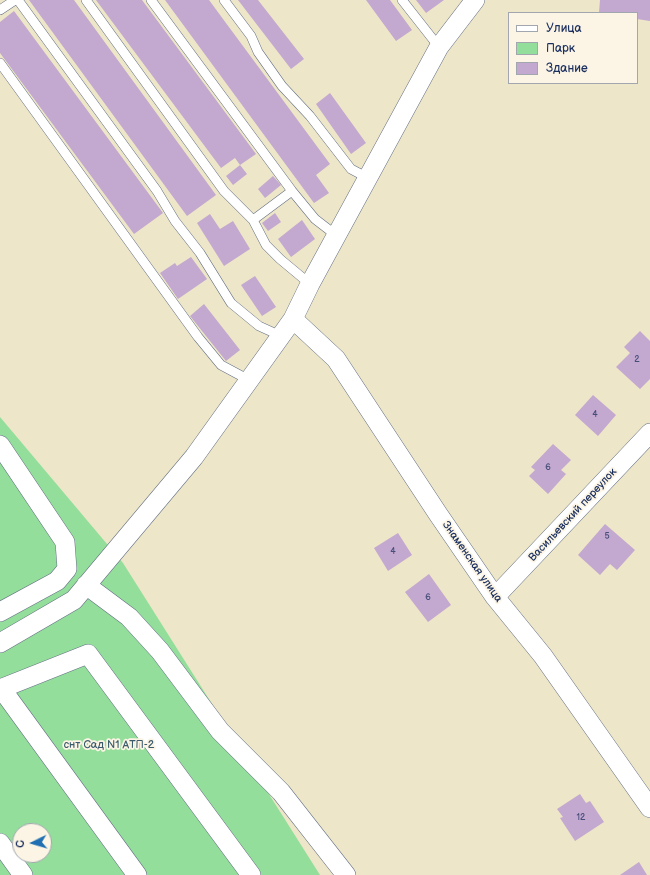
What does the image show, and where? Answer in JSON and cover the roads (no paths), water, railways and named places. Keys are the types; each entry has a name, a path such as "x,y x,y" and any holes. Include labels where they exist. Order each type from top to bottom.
{"street":[{"path":"0,643 74,600 194,457 293,319 310,284 439,47 473,1"},
{"name":"Знаменская улица","path":"293,319 336,359 438,514 495,596 543,656 650,808"},
{"name":"Васильевский переулок","path":"495,596 650,433"},
{"path":"0,444 65,542 67,568 57,581 0,612"},
{"path":"86,585 130,616 160,651 220,731 281,792 346,875"},
{"path":"137,875 1,689 88,654 250,875"},
{"path":"0,843 23,875"}],"lane":[{"path":"0,10 16,0 157,190 175,221 200,254 231,303 259,326 281,336"},
{"path":"86,0 224,191 253,220 266,245 280,260 310,284"},
{"path":"151,0 292,191 315,219 336,236"},
{"path":"224,0 250,36 258,52 282,86 310,116 351,169 368,178"},
{"path":"402,0 439,47"},
{"path":"0,63 198,337 221,365 250,380"},
{"path":"253,220 292,191"}],"park label":[{"name":"снт Сад N1 АТП-2","path":"109,745"}]}
